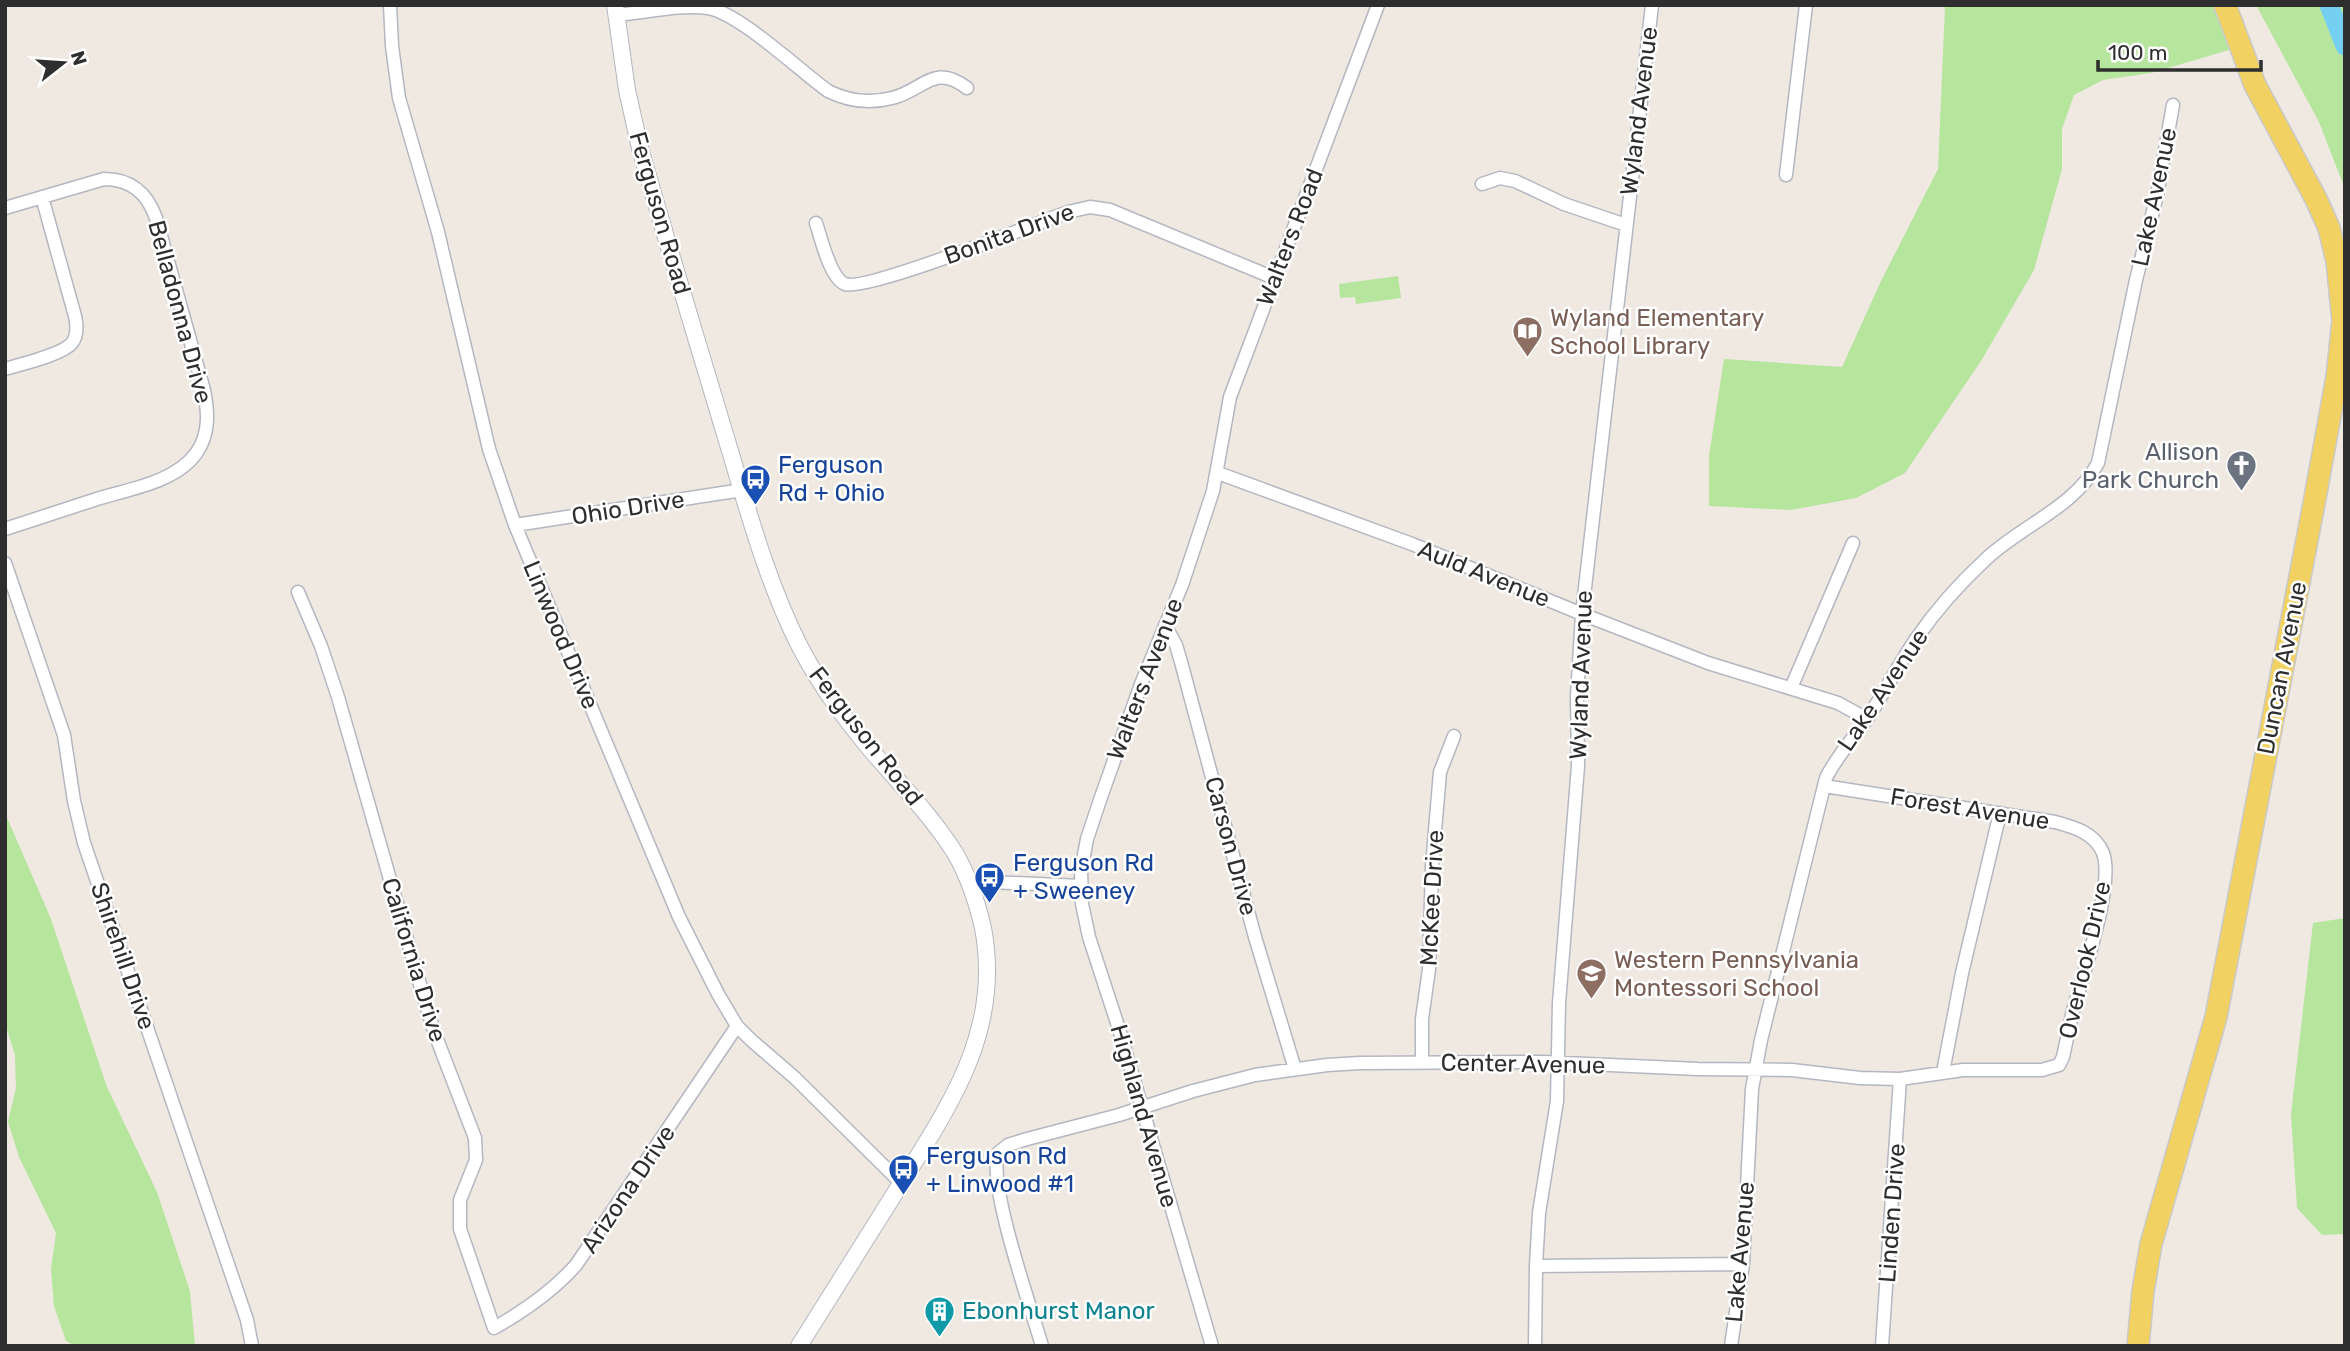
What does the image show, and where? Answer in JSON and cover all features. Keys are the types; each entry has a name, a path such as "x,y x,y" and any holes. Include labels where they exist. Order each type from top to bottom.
{"main road":[{"name":"Duncan Avenue","path":"2138,1346 2151,1244 2216,1017 2318,484 2337,377 2343,321 2337,261 2329,228 2255,85 2225,5"}],"street":[{"name":"Linwood Drive","path":"390,5 399,98 438,232 489,449 515,525 679,917 737,1026 795,1078 901,1183"},
{"name":"Walters Road","path":"1218,473 1230,397 1378,5"},
{"name":"Wyland Avenue","path":"1535,1346 1539,1213 1557,1101 1564,933 1578,766 1577,696 1582,614 1653,5"},
{"path":"1786,175 1806,5"},
{"path":"616,10 705,7 719,11 744,25 840,97 858,101 894,98 929,80 945,76 967,88"},
{"name":"Ferguson Road","path":"616,10 627,90 640,148 742,490 779,601 818,678 869,747 930,818 957,857 972,887 980,914 987,960 986,1001 981,1028 974,1052 953,1098 799,1346"},
{"name":"Lake Avenue","path":"1731,1346 1743,1264 1752,1089 1795,898 1824,786 1831,768 1867,719 1914,641 1954,591 2000,547 2075,495 2098,463 2136,280 2157,195 2173,105"},
{"path":"1482,184 1500,178 1515,181 1564,204 1626,225"},
{"name":"Belladonna Drive","path":"5,208 104,179 120,180 144,194 156,218 207,407 206,432 194,456 174,472 147,484 5,529"},
{"path":"5,369 61,350 71,343 76,333 75,316 42,197"},
{"name":"Bonita Drive","path":"816,223 831,266 838,279 848,285 865,284 915,268 1068,212 1090,207 1110,210 1274,278"},
{"name":"Auld Avenue","path":"1218,473 1412,544 1708,663 1849,707 1867,719"},
{"name":"Walters Avenue","path":"1081,886 1083,855 1091,824 1141,684 1185,574 1218,473"},
{"name":"Ohio Drive","path":"515,525 742,490"},
{"path":"1791,688 1853,543"},
{"name":"Shirehill Drive","path":"5,563 64,735 74,801 84,843 247,1320 252,1346"},
{"name":"California Drive","path":"298,592 321,646 338,697 427,1008 475,1138 476,1160 460,1200 460,1229 494,1328"},
{"name":"Carson Drive","path":"1165,625 1176,645 1181,662 1255,937 1295,1069"},
{"name":"McKee Drive","path":"1422,1063 1422,1019 1429,968 1432,866 1440,772 1454,736"},
{"name":"Forest Avenue","path":"1824,786 2070,826 2095,840 2104,855"},
{"path":"1943,1072 1962,973 2000,813"},
{"name":"Overlook Drive","path":"2059,1065 2097,920 2105,880 2104,855"},
{"path":"972,887 990,883 1081,886"},
{"name":"Highland Avenue","path":"1081,886 1090,937 1212,1346"},
{"name":"Arizona Drive","path":"494,1328 540,1298 576,1265 737,1026"},
{"name":"Center Avenue","path":"1042,1346 1001,1203 995,1169 998,1153 1008,1145 1027,1139 1219,1084 1295,1069 1360,1063 1558,1063 1698,1069 1756,1068 1900,1080 1963,1070 2032,1071 2059,1065"},
{"name":"Linden Drive","path":"1882,1346 1900,1080"},
{"path":"1536,1266 1743,1264"}],"green space":[{"path":"1945,5 2225,5 2239,47 2151,73 2103,80 2074,95 2062,129 2062,169 2034,270 1981,361 1905,473 1856,498 1791,510 1709,506 1709,456 1724,359 1842,367 1881,281 1938,169"},
{"path":"2256,5 2345,5 2345,189 2319,122"},
{"path":"1398,276 1401,298 1356,304 1355,297 1340,298 1339,284"},
{"path":"5,813 51,919 107,1087 157,1192 190,1291 195,1346 76,1346 66,1341 54,1306 51,1269 56,1233 19,1157 8,1122 16,1088 15,1055 5,1023"},
{"path":"2345,918 2345,1234 2322,1235 2297,1208 2291,1114 2313,923"}],"waterway":[{"path":"2329,5 2345,46"}],"place":[{"name":"Wyland Elementary School Library","path":"1527,359"},
{"name":"Allison Park Church","path":"2242,493"},
{"name":"Ferguson Rd + Ohio","path":"755,506"},
{"name":"Ferguson Rd + Sweeney","path":"990,904"},
{"name":"Western Pennsylvania Montessori School","path":"1591,1001"},
{"name":"Ferguson Rd + Linwood #1","path":"903,1197"},
{"name":"Ebonhurst Manor","path":"939,1338"}]}
